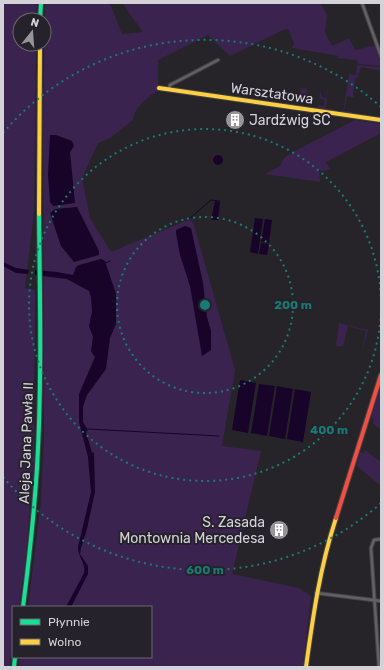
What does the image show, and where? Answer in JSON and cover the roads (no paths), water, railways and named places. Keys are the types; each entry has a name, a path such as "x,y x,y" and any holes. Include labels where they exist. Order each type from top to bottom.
{"main road":[{"name":"Aleja Jana Pawła II","path":"23,606 33,532 38,456 40,52"},
{"name":"Warsztatowa","path":"159,88 381,120"},
{"path":"306,667 316,593 324,555 381,375"}],"street":[{"path":"362,3 381,56"},
{"path":"170,89 170,85 218,60"},
{"path":"380,667 380,646 374,602 372,545 374,540 381,539"},
{"path":"316,593 374,602 381,601"}],"waterway":[{"path":"188,220 211,200 220,201"},
{"path":"105,263 110,261"},
{"path":"88,429 219,436"}],"place":[{"name":"Jardźwig SC","path":"235,120"},
{"name":"S. Zasada Montownia Mercedesa","path":"279,530"}]}
